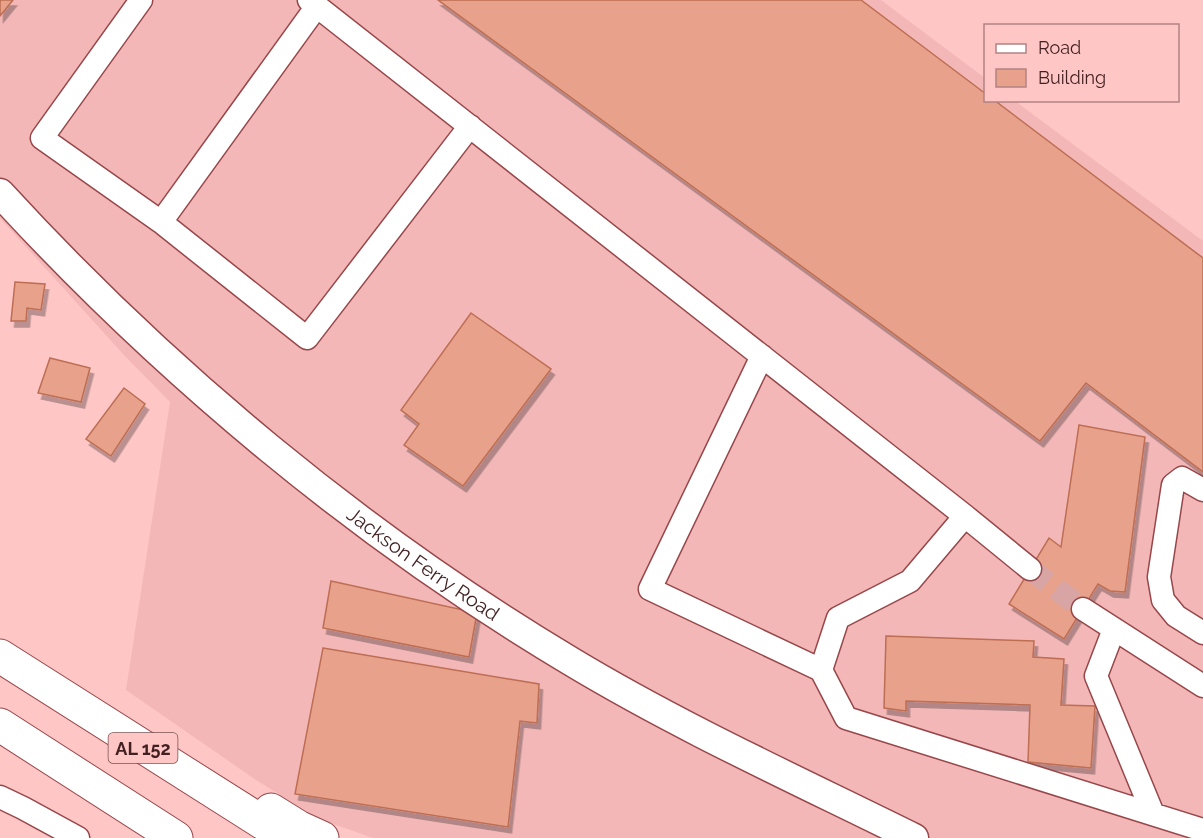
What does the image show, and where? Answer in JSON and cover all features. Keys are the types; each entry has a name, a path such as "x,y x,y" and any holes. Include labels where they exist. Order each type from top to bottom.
{"highway":[{"name":"AL 152","path":"0,656 287,838"},
{"name":"AL 152","path":"0,725 177,838"},
{"path":"111,727 218,776 300,828 322,838"},
{"path":"90,783 159,838"}],"main road":[{"name":"Jackson Ferry Road","path":"0,193 128,323 214,401 381,535 488,610 572,663 666,716 914,838"}],"street":[{"path":"141,0 42,138 161,222 307,338 470,126"},
{"path":"161,222 313,3 1030,569"},
{"path":"762,356 650,589 821,670 846,718 1203,830"},
{"path":"1203,490 1182,478 1173,485 1159,577 1163,600 1176,616 1203,633"},
{"path":"821,670 838,618 910,581 965,516"},
{"path":"1083,609 1203,686"},
{"path":"1114,629 1096,676 1152,814"},
{"path":"0,797 78,838"}],"shaded area":[{"path":"0,0 881,0 984,77 984,102 1016,102 1203,241 1203,838 373,838 319,819 256,780 126,690 170,402 123,354 0,218"}],"building":[{"path":"0,0 13,0 0,16"},
{"path":"438,0 861,0 984,92 984,102 997,102 1203,258 1203,472 1086,383 1040,441"},
{"path":"15,282 45,284 41,310 27,308 26,321 11,321"},
{"path":"471,313 551,369 463,486 404,445 419,424 401,410"},
{"path":"50,358 90,368 81,402 38,393"},
{"path":"124,388 145,404 111,456 86,439"},
{"path":"1079,425 1145,437 1125,592 1110,591 1098,584 1064,639 1009,604 1049,538 1061,547"},
{"path":"331,581 477,613 469,657 323,628"},
{"path":"886,636 1034,641 1033,657 1064,659 1061,705 1095,706 1091,768 1028,762 1030,705 906,701 906,711 884,708"},
{"path":"323,648 539,684 537,723 520,721 508,827 295,794"}],"tunnel":[{"path":"1030,569 1083,609"}]}
